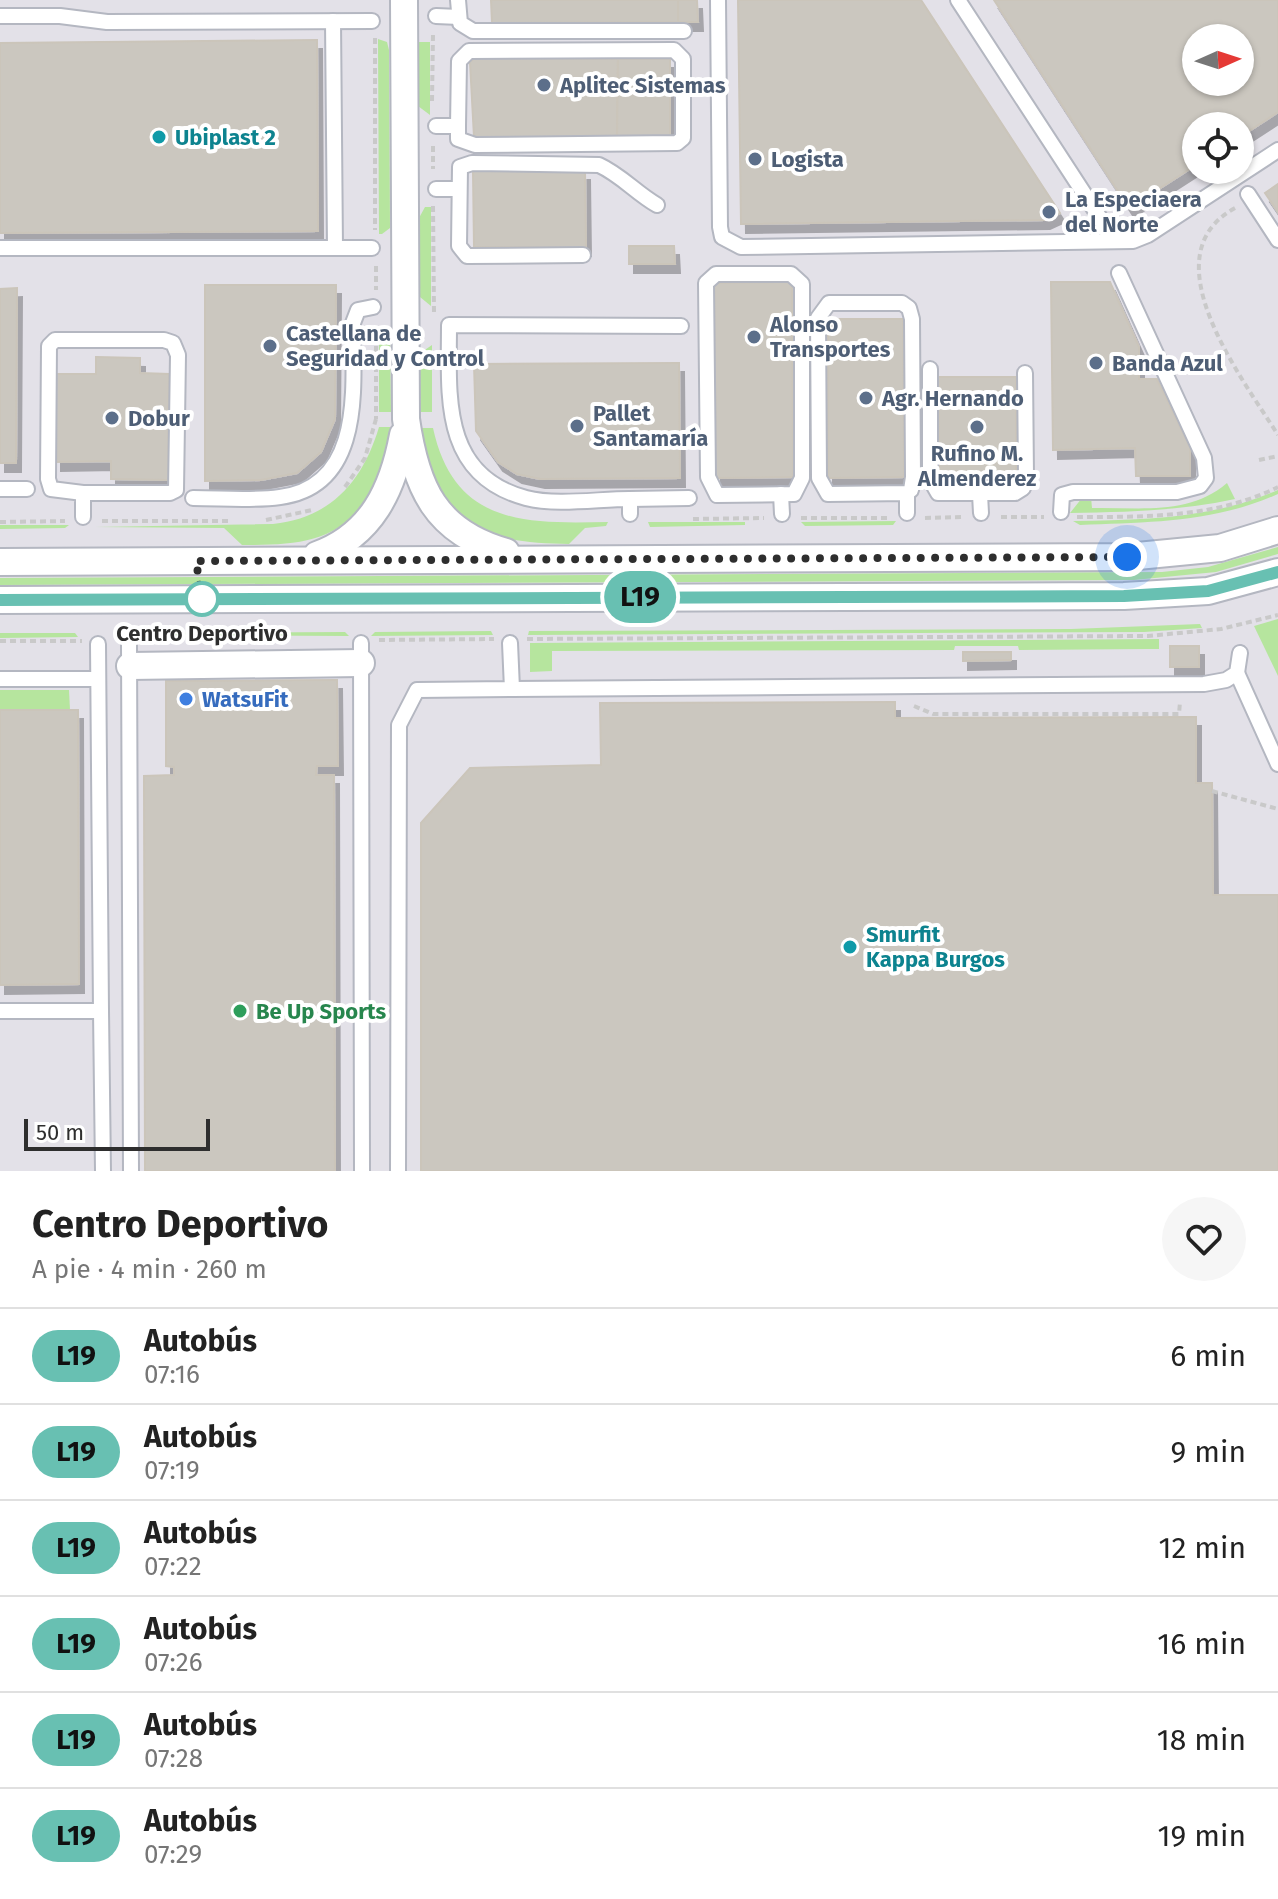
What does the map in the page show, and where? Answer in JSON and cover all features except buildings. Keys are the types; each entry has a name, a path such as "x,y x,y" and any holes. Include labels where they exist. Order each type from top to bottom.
{"street":[{"path":"404,0 406,419 419,483 443,518 482,545 533,560"},
{"path":"304,560 339,547 374,514 395,475 406,419"},
{"path":"0,562 1127,557 1220,548 1278,530"},
{"path":"0,600 1124,596 1208,591 1278,572"},
{"path":"129,655 364,649"}],"lane":[{"path":"458,0 463,27 473,31 684,31"},
{"path":"718,0 722,237 741,247 1133,241 1148,235 1278,150"},
{"path":"958,0 1115,241"},
{"path":"0,16 60,16 107,22 333,21 373,28"},
{"path":"436,16 459,17"},
{"path":"333,21 335,248"},
{"path":"674,50 683,59 683,138 677,143 475,145 458,139 458,126 459,61 469,51 674,50"},
{"path":"436,126 458,126"},
{"path":"583,255 467,256 459,246 458,174 464,165 583,163 615,173 636,193 657,205"},
{"path":"436,189 458,189"},
{"path":"1249,196 1278,240"},
{"path":"0,248 335,248 374,240"},
{"path":"1061,512 1062,495 1073,492 1177,492 1200,486 1206,478 1204,458 1119,273"},
{"path":"716,274 791,274 802,284 802,478 794,494 781,494 717,495 708,477 706,283 716,274"},
{"path":"907,493 828,494 823,489 819,478 818,318 829,303 902,303 909,308 912,319 913,477 911,490 907,493 907,513"},
{"path":"193,498 281,497 297,493 323,478 344,449 353,416 353,323 358,310 375,308"},
{"path":"681,326 443,325 449,409 467,459 486,478 527,499 630,506 689,498"},
{"path":"55,340 164,340 173,343 178,355 176,490 170,493 83,493 59,493 51,489 48,479 49,346 55,340"},
{"path":"930,369 930,479 938,493 1015,493 1025,482 1025,373"},
{"path":"0,489 27,489"},
{"path":"83,493 83,517"},
{"path":"781,494 782,514"},
{"path":"980,494 981,513"},
{"path":"510,640 512,689"},
{"path":"93,642 97,679 103,1171"},
{"path":"362,1171 364,649"},
{"path":"1240,653 1237,673 1278,764"},
{"path":"129,655 131,1171"},
{"path":"398,1171 399,725 417,690 1204,684 1226,680 1237,673"},
{"path":"0,679 97,679"},
{"path":"0,1011 101,1011"}],"path":[{"path":"373,28 374,240"},
{"path":"1249,196 1210,227 1201,247 1196,274 1206,310 1278,435"},
{"path":"376,264 376,419"},
{"path":"1259,460 1278,456"},
{"path":"364,649 510,640 1148,636 1221,629 1278,615"},
{"path":"0,641 93,642"},
{"path":"1212,791 1278,809"}],"shaded area":[{"path":"0,0 1278,0 1278,1171 0,1171"}],"green space":[{"path":"378,39 387,42 389,50 390,228 382,234 379,234"},
{"path":"418,42 430,42 430,115 418,106"},
{"path":"425,207 431,207 431,306 420,297 419,218"},
{"path":"379,326 390,331 391,412 379,412"},
{"path":"432,345 432,412 420,412 419,354"},
{"path":"379,427 390,427 390,443 374,486 349,519 319,537 283,544 242,545 224,528 95,527 273,524 312,514 342,494 354,480"},
{"path":"420,428 433,428 443,460 458,484 476,501 497,512 522,519 608,522 606,526 585,528 569,544 504,538 484,531 451,509 438,492 425,465"},
{"path":"1227,483 1235,499 1173,508 1070,513 1082,498 1091,497 1092,508 1163,508 1180,505 1212,494"},
{"path":"1278,490 1278,494 1254,504 1205,516 1156,522 1080,525 1073,521 1177,516 1228,507"},
{"path":"896,521 893,525 805,526 801,522"},
{"path":"648,522 745,522 745,525 650,527"},
{"path":"0,525 69,525 65,528 0,529"},
{"path":"1278,547 1278,554 1216,572 1134,580 0,585 0,578 1162,572 1208,567"},
{"path":"1278,619 1278,676 1254,626"},
{"path":"1200,624 1202,628 1144,632 528,635 529,631 1071,629"},
{"path":"491,631 493,635 371,636 375,632"},
{"path":"345,632 349,636 145,635 148,633"},
{"path":"0,633 75,633 78,637 0,638"},
{"path":"1159,639 1159,649 1019,650 1018,646 955,646 954,650 552,651 552,671 530,672 530,643"},
{"path":"0,690 69,690 70,710 0,710"}],"bus line":[{"name":"L19","path":"0,600 1124,596 1208,591 1278,572"}],"place":[{"name":"Aplitec Sistemas","path":"544,85"},
{"name":"Ubiplast 2","path":"159,137"},
{"name":"Logista","path":"755,159"},
{"name":"La Especiaera del Norte","path":"1049,212"},
{"name":"Alonso Transportes","path":"754,337"},
{"name":"Castellana de Seguridad y Control","path":"270,346"},
{"name":"Banda Azul","path":"1096,363"},
{"name":"Agr. Hernando","path":"866,398"},
{"name":"Dobur","path":"112,418"},
{"name":"Pallet Santamaría","path":"577,426"},
{"name":"Rufino M. Almenderez","path":"977,427"},
{"name":"Centro Deportivo","path":"202,599"},
{"name":"WatsuFit","path":"186,699"},
{"name":"Smurfit Kappa Burgos","path":"850,947"},
{"name":"Be Up Sports","path":"240,1011"}],"route":[{"path":"202,599 196,561 1127,557"}]}
